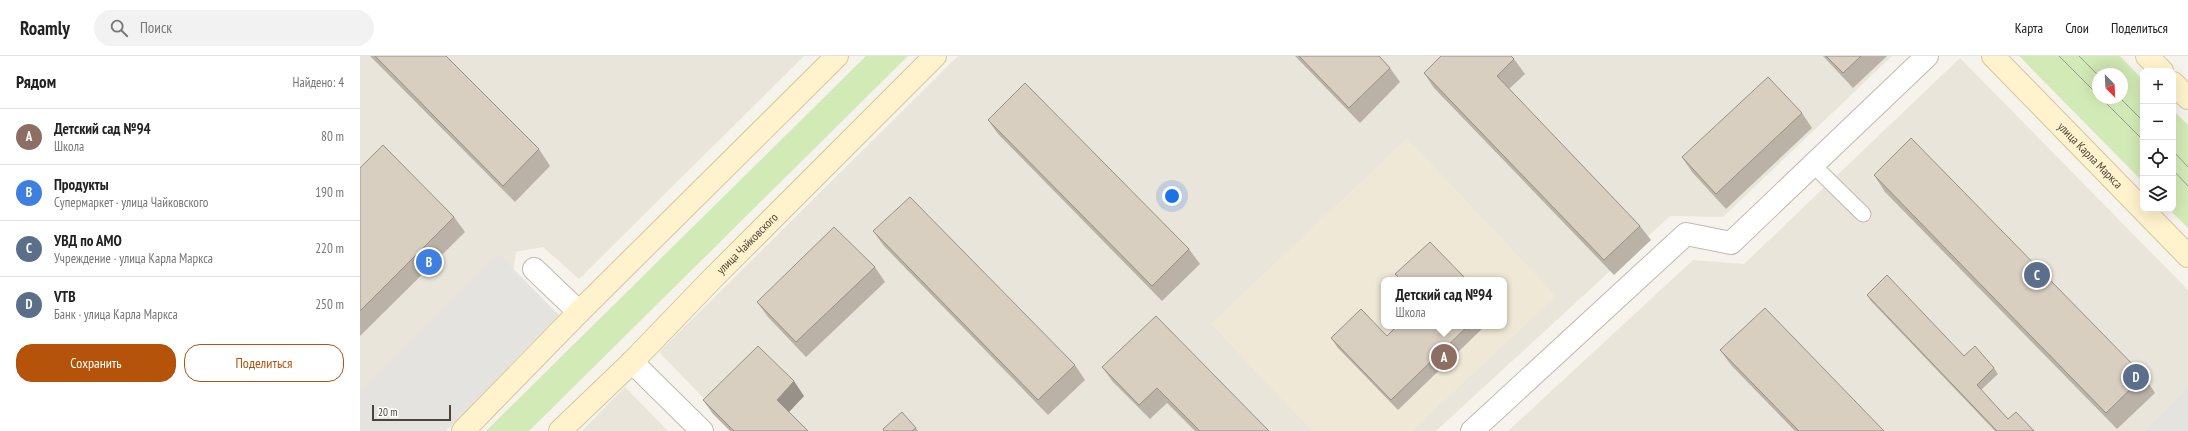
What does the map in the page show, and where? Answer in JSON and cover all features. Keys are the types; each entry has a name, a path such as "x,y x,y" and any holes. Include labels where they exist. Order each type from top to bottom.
{"main road":[{"path":"463,431 579,312 836,56"},
{"name":"улица Чайковского","path":"560,431 632,362 712,279 935,56"},
{"name":"улица Карла Маркса","path":"1992,56 2188,256"},
{"path":"2147,56 2159,68"},
{"path":"2176,85 2188,98"}],"street":[{"path":"1472,431 1686,234 1731,243 1927,56"},
{"path":"534,269 579,312"},
{"path":"632,362 702,431"}],"lane":[{"path":"1813,165 1863,214"}],"shaded area":[{"path":"360,56 804,56 579,279 543,247 516,252 512,279 430,431 360,431"},
{"path":"958,56 1892,56 1723,217 1670,216 1436,431 735,431 659,352"},
{"path":"1960,58 2188,290 2188,431 1508,431 1693,260 1744,264"},
{"path":"1407,138 1556,296 1412,431 1312,431 1211,324"},
{"path":"499,254 559,315 446,431 360,431 360,393"},
{"path":"625,387 668,431 582,431"},
{"path":"2188,388 2188,431 2145,431"}],"green space":[{"path":"866,56 908,56 529,431 486,431"},
{"path":"2019,56 2120,56 2140,77 2140,179"},
{"path":"2176,113 2188,125 2188,228 2172,212 2176,212"}],"building":[{"path":"375,56 446,56 539,149 503,186"},
{"path":"1299,56 1379,56 1390,68 1349,108"},
{"path":"1441,56 1511,56 1514,59 1497,76 1640,226 1604,260 1424,73"},
{"path":"1826,56 1861,56 1843,73"},
{"path":"1768,77 1802,113 1716,194 1682,157"},
{"path":"1025,83 1189,249 1152,286 988,120"},
{"path":"1911,138 2144,376 2106,413 1874,175"},
{"path":"383,145 454,217 360,311 360,168"},
{"path":"910,197 1075,365 1038,400 873,231"},
{"path":"834,227 875,267 796,342 757,302"},
{"path":"1430,242 1464,277 1398,277 1395,274"},
{"path":"1887,275 1964,356 1975,346 1994,368 1977,385 2008,419 2016,412 2034,431 1997,431 1867,295"},
{"path":"1765,308 1884,431 1799,431 1720,350"},
{"path":"1361,309 1387,336 1394,329 1465,329 1391,400 1331,338"},
{"path":"1156,316 1269,431 1200,431 1157,388 1139,405 1102,367"},
{"path":"758,346 794,381 777,400 808,431 734,431 703,400"},
{"path":"902,412 916,428 912,431 884,431 883,429"}],"tram line":[{"path":"2059,56 2092,89"},
{"path":"2079,56 2092,69"},
{"path":"2107,104 2140,137"},
{"path":"2126,104 2140,118"},
{"path":"2176,154 2188,167"},
{"path":"2176,173 2188,186"}],"place":[{"name":"Продукты","path":"429,262"},
{"name":"УВД по АМО","path":"2037,275"},
{"name":"Детский сад №94","path":"1444,357"},
{"name":"VTB","path":"2136,377"}]}
